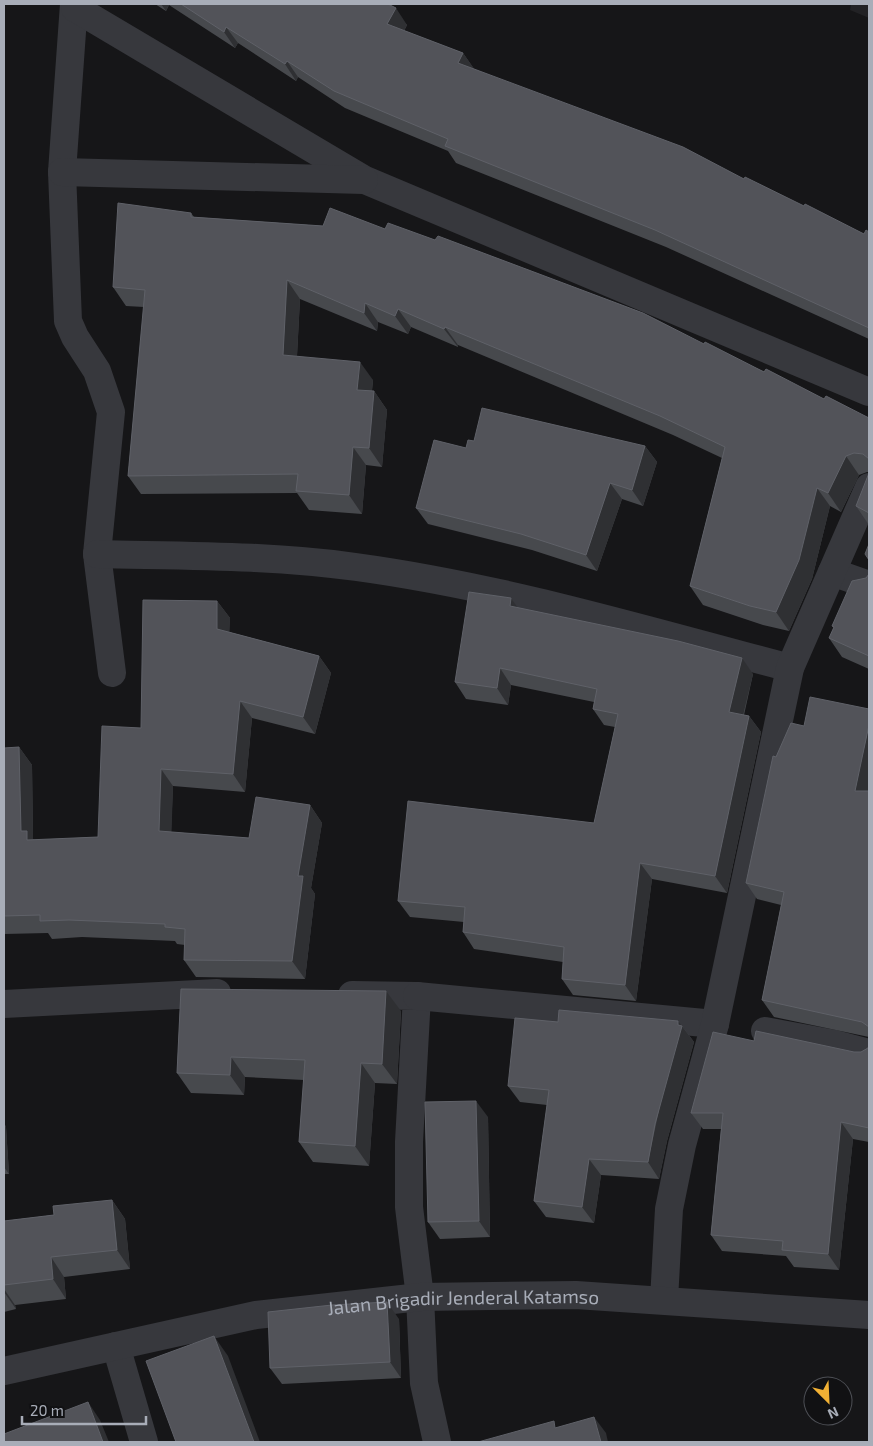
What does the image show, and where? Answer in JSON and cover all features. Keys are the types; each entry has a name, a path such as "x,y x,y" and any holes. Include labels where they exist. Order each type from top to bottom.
{"street":[{"path":"112,672 97,554 111,412 96,372 74,337 68,322 62,172 75,6 365,180 869,392"},
{"path":"62,172 365,180"},
{"path":"664,1300 669,1209 682,1145 714,1024 790,668 854,517 869,487"},
{"path":"97,554 288,559 356,567 463,584 790,668"},
{"path":"832,572 869,585"},
{"path":"4,1004 188,993 241,993"},
{"path":"328,994 417,996 714,1024"},
{"path":"417,996 409,1142 409,1207 420,1297 424,1383 437,1442"},
{"path":"765,1031 835,1044 869,1053"},
{"name":"Jalan Brigadir Jenderal Katamso","path":"4,1371 256,1315 420,1297 576,1295 869,1315"},
{"path":"116,1346 144,1442"}],"shaded area":[{"path":"851,4 869,4 869,18 850,10"}],"building":[{"path":"181,4 388,4 396,8 387,24 463,53 458,63 683,147 744,179 745,177 804,206 805,204 864,234 866,230 869,232 869,328 655,230 445,146 448,139 334,91 287,61 285,64 226,27 224,32"},
{"path":"118,203 191,213 191,217 323,226 330,208 385,229 388,223 435,240 438,236 643,313 764,372 766,369 824,399 826,396 869,418 869,459 863,454 854,453 846,456 828,493 817,488 799,560 776,612 750,606 690,586 725,447 660,416 398,309 395,316 365,303 364,313 287,280 283,355 360,362 357,390 374,391 369,448 353,447 349,495 296,491 298,474 128,476 145,290 113,287"},
{"path":"482,408 645,446 632,490 610,483 586,555 521,534 416,508 434,440 466,448 468,440 474,441"},
{"path":"869,473 869,513 856,506"},
{"path":"869,544 869,560 865,554"},
{"path":"869,574 869,656 829,638 834,627 832,626 852,581 866,578"},
{"path":"469,592 511,598 510,606 678,641 742,658 729,712 749,716 715,876 640,863 625,985 562,979 564,947 463,932 465,907 398,901 408,801 594,823 618,714 593,709 597,689 500,668 497,688 455,682"},
{"path":"143,600 217,601 217,629 319,656 303,717 240,701 233,774 161,769 159,831 249,838 256,797 310,805 298,876 303,876 292,961 184,960 185,929 165,927 165,924 69,920 40,921 40,915 4,916 4,748 19,747 21,831 27,831 27,840 98,837 102,726 141,728"},
{"path":"810,697 869,709 869,725 855,791 869,791 869,1027 862,1022 762,1000 784,892 746,883 773,756 776,757 791,723 804,726"},
{"path":"181,989 386,991 382,1064 361,1063 355,1146 299,1142 305,1060 231,1057 230,1075 177,1073"},
{"path":"559,1010 678,1021 678,1025 682,1026 655,1124 648,1162 589,1159 582,1207 534,1201 549,1090 508,1086 515,1018 558,1022"},
{"path":"756,1031 854,1052 861,1052 869,1046 869,1128 841,1122 828,1254 782,1250 783,1241 711,1235 723,1113 691,1113 713,1032 754,1041"},
{"path":"476,1101 479,1221 428,1222 425,1102"},
{"path":"112,1200 117,1250 51,1257 53,1279 4,1285 4,1221 54,1215 53,1206"},
{"path":"387,1302 390,1362 270,1368 268,1312 332,1305"},
{"path":"214,1336 254,1442 176,1442 146,1361"},
{"path":"88,1402 103,1442 4,1442 4,1434"},
{"path":"594,1417 601,1442 478,1442 554,1421 555,1428"}]}
